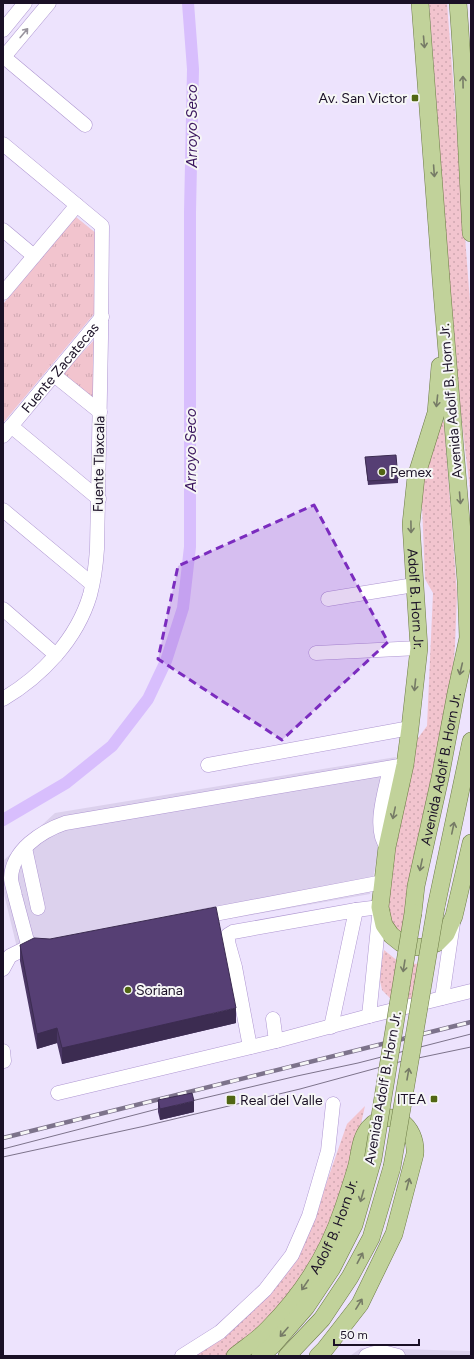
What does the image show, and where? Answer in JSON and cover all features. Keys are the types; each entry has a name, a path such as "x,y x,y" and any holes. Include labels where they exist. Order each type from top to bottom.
{"main road":[{"name":"Avenida Adolf B. Horn Jr.","path":"260,1356 273,1345 306,1307 332,1268 354,1225 373,1159 413,913 416,886 440,778 468,638 466,581 420,3"},
{"path":"458,3 466,48 471,233"},
{"name":"Adolf B. Horn Jr.","path":"442,292 440,377 436,413 416,477 411,524 419,648 410,728 397,766 380,906 384,925 391,935 401,943 413,947 426,947 437,943 446,934 466,886 471,843"},
{"name":"Avenida Adolf B. Horn Jr.","path":"287,1356 322,1319 350,1277 371,1238 392,1167 436,907 471,741"},
{"name":"Adolf B. Horn Jr.","path":"235,1356 268,1330 296,1299 319,1264 340,1218 357,1165 364,1136 370,1127 377,1122 393,1118 401,1121 408,1127 413,1136 415,1150 411,1171 394,1234 360,1304 318,1356"}],"street":[{"path":"3,30 26,3"},
{"path":"44,5 3,57 85,126"},
{"path":"3,144 77,206 3,293"},
{"name":"Fuente Tlaxcala","path":"3,699 39,673 56,655 73,631 83,614 90,594 98,549 102,226 77,206"},
{"path":"3,230 34,256"},
{"name":"Fuente Zacatecas","path":"7,431 102,317"},
{"path":"54,375 100,412"},
{"path":"7,431 98,499"},
{"path":"3,510 92,584"},
{"path":"328,599 414,585"},
{"path":"3,609 56,655"},
{"path":"316,653 419,648"},
{"path":"208,765 410,728"},
{"path":"32,945 27,941 11,878 16,861 25,848 46,832 65,823 397,766"},
{"path":"25,848 38,908"},
{"path":"188,919 383,882"},
{"path":"250,1047 235,967 228,942 228,935 234,932 380,906"},
{"name":"Adolf B. Horn Jr.","path":"369,1016 380,906"},
{"path":"330,1027 356,910"},
{"name":"Adolf B. Horn Jr.","path":"442,998 454,916"},
{"path":"3,969 10,956 32,945 43,946 55,944"},
{"path":"58,1093 276,1041 471,991"},
{"path":"273,1019 276,1041"},
{"name":"Adolf B. Horn Jr.","path":"182,1356 220,1332 265,1290 292,1255 308,1216 328,1151 333,1104"},
{"path":"366,1356 374,1352 384,1351 398,1356"}],"highlighted area":[{"path":"314,505 388,642 282,740 158,659 178,566"}],"shaded area":[{"path":"396,757 370,894 19,956 3,890 3,861 55,813"},
{"path":"361,1348 470,1351 471,1348 471,1356 350,1356"}],"green space":[{"path":"429,3 447,3 471,315 470,490 456,373"},
{"path":"76,217 97,234 94,314 3,423 3,304"},
{"path":"97,337 96,404 61,375"},
{"path":"438,421 444,422 457,594 455,646 452,679 402,934 389,920 388,904 390,872 415,742 427,726 433,593 425,579 421,480"},
{"path":"384,950 399,962 418,964 418,996 405,1001 392,1000 382,990 379,976"},
{"path":"365,1106 353,1159 340,1206 295,1293 228,1356 193,1356 237,1325 310,1230 347,1124"}],"building":[{"name":"Pemex","path":"396,455 398,479 368,481 365,457"},
{"name":"Soriana","path":"216,907 236,1008 62,1048 57,1028 37,1034 20,945 34,938 50,939"},
{"path":"192,1093 194,1101 160,1109 158,1100"}],"waterway":[{"name":"Arroyo Seco","path":"3,820 66,783 112,746 148,699 166,661 183,608 190,547 190,212 193,69 188,3"}],"tram line":[{"path":"183,1103 358,1063 471,1034"},
{"path":"3,1157 145,1126 300,1089 399,1062 471,1047"},
{"path":"3,1149 169,1106"}],"railway":[{"path":"3,1138 471,1022"}],"place":[{"name":"Av. San Victor","path":"415,98"},
{"name":"Pemex","path":"382,472"},
{"name":"Soriana","path":"128,990"},
{"name":"ITEA","path":"434,1099"},
{"name":"Real del Valle","path":"231,1100"}]}
